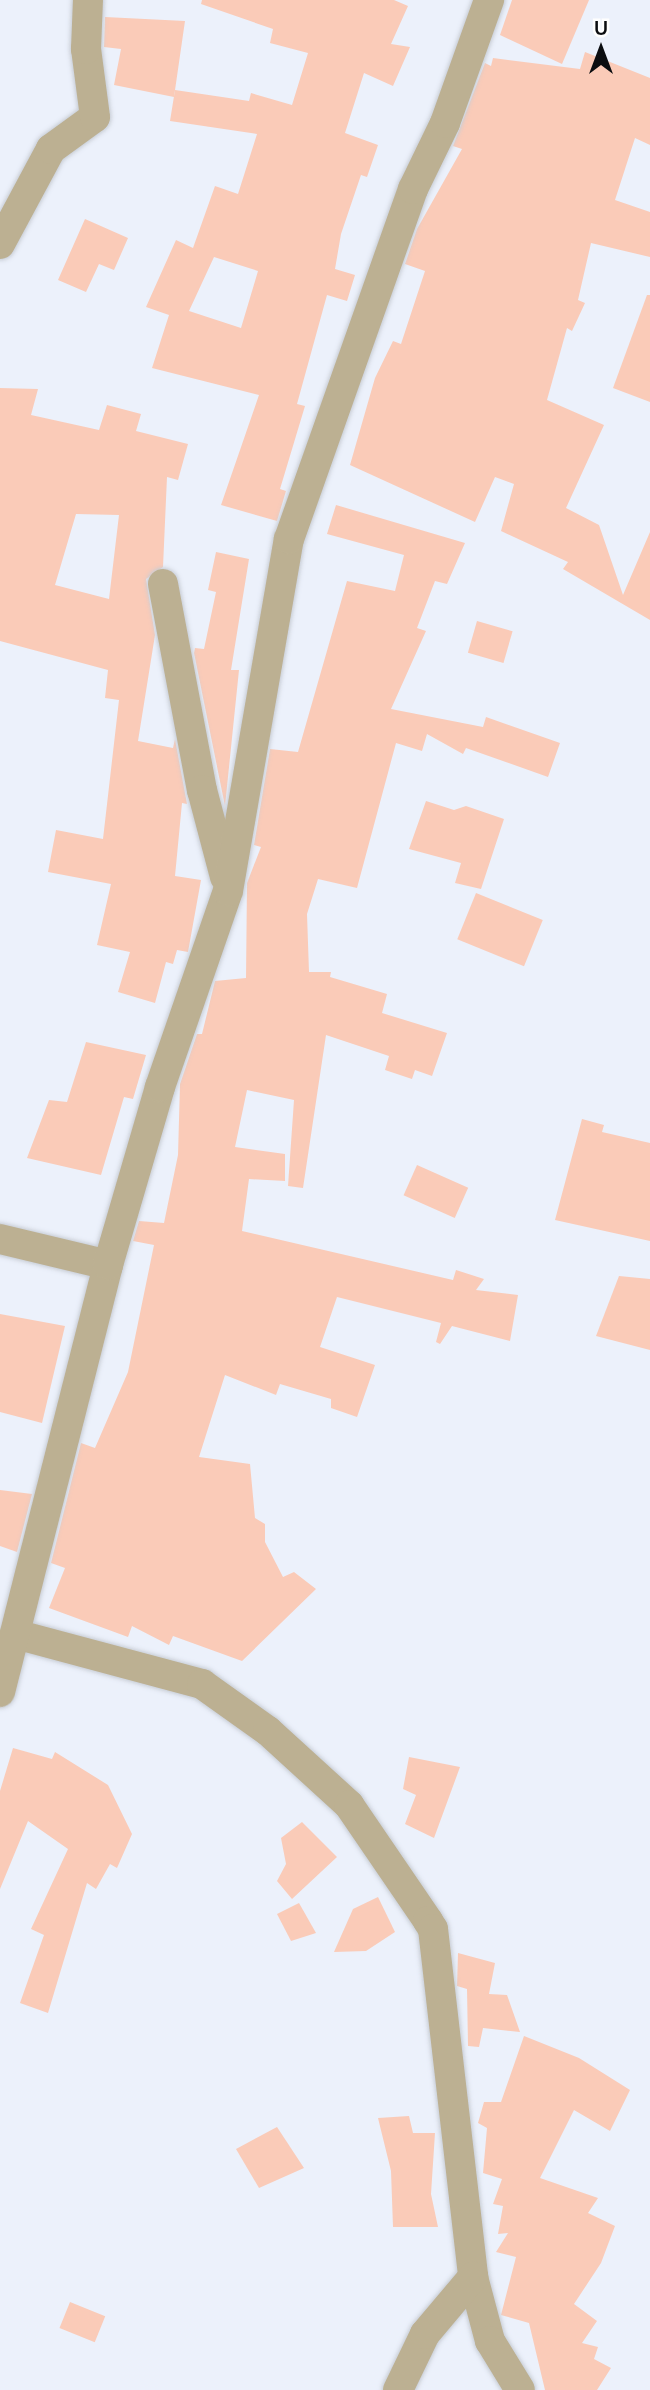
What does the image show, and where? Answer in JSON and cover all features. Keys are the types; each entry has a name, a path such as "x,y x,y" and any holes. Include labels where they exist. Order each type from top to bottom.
{"street":[{"path":"0,244 51,149 95,117 86,49 88,0"},
{"path":"0,1692 108,1265 160,1087 229,891 289,539 409,200 445,123 489,0"},
{"path":"163,584 202,790 229,891"},
{"path":"0,1239 108,1265"},
{"path":"15,1634 202,1684 268,1731 349,1805 433,1930 473,2277 490,2341 520,2390"},
{"path":"398,2390 425,2334 473,2277"}],"building":[{"path":"202,0 394,0 408,6 391,44 410,47 393,86 364,73 345,133 378,145 367,177 361,175 341,234 335,269 355,275 347,301 327,295 297,404 305,406 280,489 286,491 277,521 221,505 259,395 152,368 169,315 146,307 176,240 193,248 215,186 238,194 257,134 170,121 175,90 249,101 251,93 292,105 308,53 270,43 273,29 201,4","holes":["214,257 258,271 241,328 189,311"]},
{"path":"512,0 589,0 562,64 500,35"},
{"path":"105,17 185,21 174,97 114,85 121,49 104,47"},
{"path":"585,52 650,78 650,145 635,138 615,200 650,212 650,257 591,243 578,300 585,303 572,331 567,328 547,400 604,425 566,508 599,525 623,595 650,532 650,620 563,569 568,562 501,531 514,484 495,477 475,522 350,465 375,378 393,341 401,344 425,271 405,264 417,229 462,149 453,146 485,63 491,66 493,58 580,69"},
{"path":"85,219 128,238 114,270 99,264 86,292 58,280"},
{"path":"647,295 650,295 650,402 613,388"},
{"path":"0,388 38,389 31,415 99,430 107,405 141,414 136,431 188,444 178,480 167,477 163,567 146,579 155,635 138,741 173,748 175,739 187,804 182,803 175,876 201,880 188,952 177,950 173,964 166,962 155,1003 118,992 130,952 97,945 111,884 48,872 56,830 103,839 119,700 105,698 108,670 0,641","holes":["76,514 119,515 109,599 55,585"]},
{"path":"336,505 465,543 447,584 435,581 417,628 426,631 391,709 483,727 486,717 560,743 548,777 466,748 463,754 427,734 422,751 396,743 357,888 318,879 307,914 309,972 331,972 330,977 387,994 382,1013 447,1033 432,1076 415,1070 412,1079 385,1070 389,1056 326,1035 303,1188 288,1186 294,1100 247,1090 235,1147 285,1154 285,1181 249,1179 242,1231 453,1280 456,1270 484,1279 476,1290 518,1295 510,1341 452,1326 440,1344 436,1342 441,1323 337,1297 320,1347 375,1365 357,1417 331,1408 331,1399 280,1384 276,1395 225,1375 199,1457 250,1464 255,1518 265,1524 265,1542 283,1577 294,1572 316,1589 242,1661 173,1636 169,1645 132,1626 128,1637 49,1608 65,1568 51,1563 81,1443 95,1448 128,1372 154,1245 133,1241 139,1221 164,1223 178,1155 180,1084 197,1034 202,1034 215,981 246,978 247,883 261,847 254,845 270,749 298,752 347,581 395,591 404,555 327,534"},
{"path":"216,552 249,559 231,670 239,670 225,806 194,653 195,648 204,649 216,592 208,590"},
{"path":"477,621 513,631 503,663 468,653"},
{"path":"426,801 454,810 466,806 504,819 481,889 455,883 461,863 409,849"},
{"path":"476,893 543,920 524,966 457,939"},
{"path":"86,1042 146,1055 133,1099 124,1097 101,1175 27,1158 49,1100 67,1102"},
{"path":"582,1119 604,1125 602,1132 650,1143 650,1241 555,1220"},
{"path":"417,1165 468,1188 455,1218 404,1195"},
{"path":"619,1276 650,1279 650,1350 596,1336"},
{"path":"0,1314 65,1326 42,1423 0,1412"},
{"path":"0,1490 32,1494 17,1552 0,1546"},
{"path":"13,1748 52,1759 55,1752 108,1785 132,1834 117,1868 110,1864 96,1889 87,1883 48,2013 20,2003 44,1935 31,1929 68,1849 28,1821 0,1889 0,1791"},
{"path":"409,1757 460,1767 434,1838 405,1824 416,1795 403,1789"},
{"path":"302,1822 337,1857 292,1899 277,1881 286,1864 281,1838"},
{"path":"378,1897 395,1932 366,1951 334,1952 353,1909"},
{"path":"299,1903 316,1933 291,1941 277,1914"},
{"path":"458,1953 495,1963 489,1994 507,1995 520,2032 483,2028 479,2047 468,2046 467,1989 457,1986"},
{"path":"524,2036 579,2058 630,2090 610,2131 574,2110 540,2178 598,2198 588,2213 615,2226 601,2263 574,2304 597,2321 582,2343 598,2347 594,2359 611,2368 597,2390 545,2390 529,2323 501,2315 516,2257 496,2252 508,2233 498,2234 503,2206 493,2204 502,2179 483,2173 487,2128 478,2123 484,2102 501,2102"},
{"path":"409,2116 413,2133 435,2133 431,2194 438,2227 393,2227 391,2171 378,2118"},
{"path":"277,2127 304,2168 259,2188 236,2149"},
{"path":"70,2302 105,2316 95,2342 60,2328"}]}
